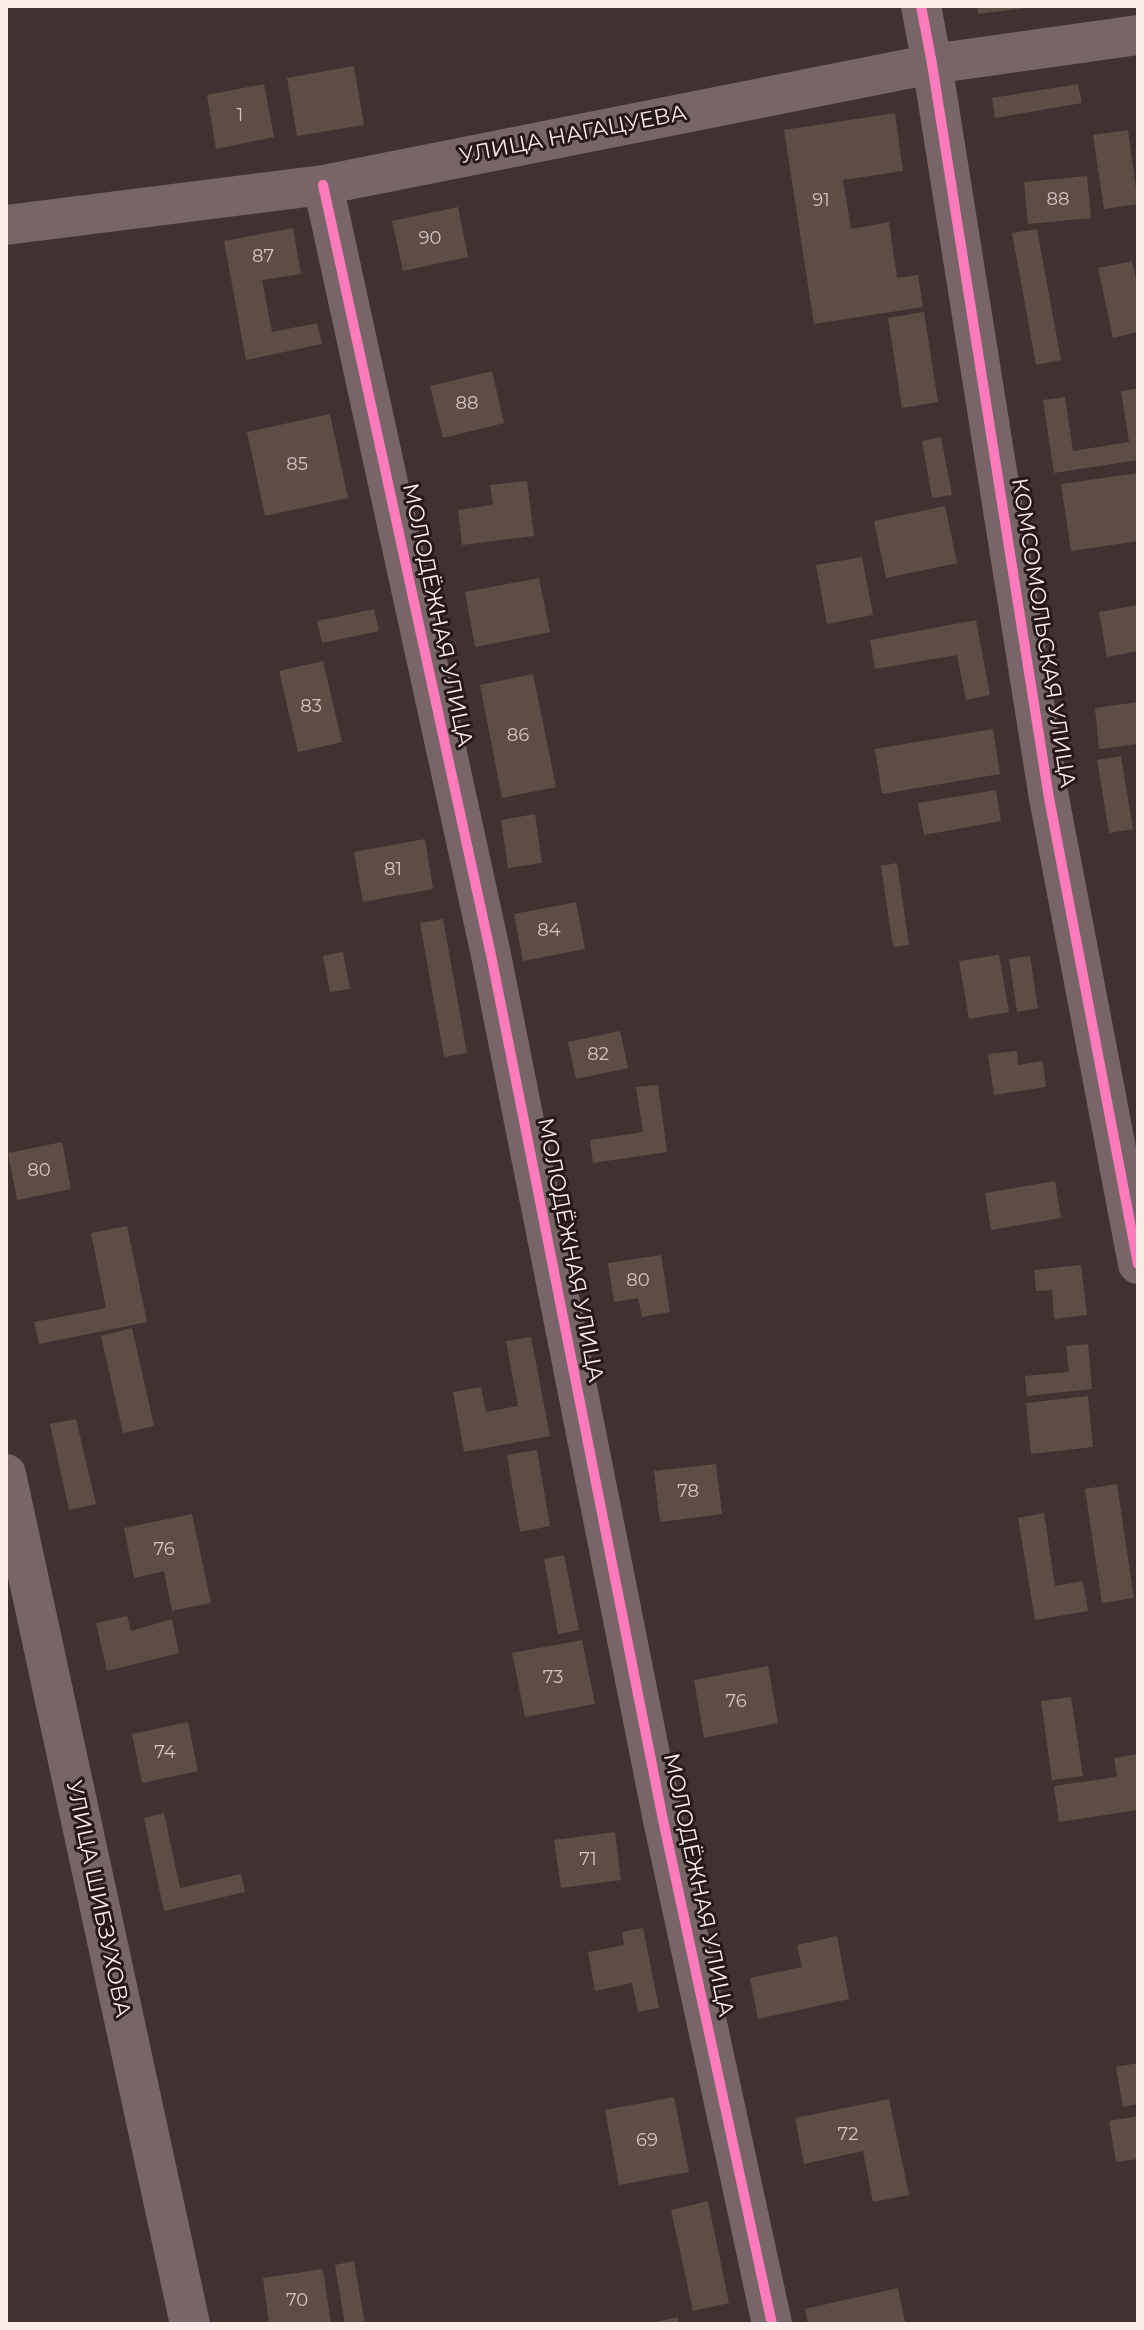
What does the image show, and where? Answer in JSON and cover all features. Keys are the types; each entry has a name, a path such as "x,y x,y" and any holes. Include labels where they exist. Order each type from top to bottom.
{"street":[{"name":"КОМСОМОЛЬСКАЯ УЛИЦА","path":"921,6 1049,798 1138,1264"},
{"name":"УЛИЦА НАГАЦУЕВА","path":"6,225 323,185 932,64 1138,35"},
{"name":"МОЛОДЁЖНАЯ УЛИЦА","path":"323,185 491,955 659,1804 772,2324"},
{"name":"УЛИЦА ШИБЗУХОВА","path":"6,1474 190,2324"}],"building":[{"path":"977,6 1025,6 1025,8 978,14"},
{"path":"354,66 364,125 297,136 287,78"},
{"path":"264,84 274,137 216,149 207,95"},
{"path":"1078,84 1082,103 995,118 992,98"},
{"path":"895,113 903,171 843,180 851,229 889,222 897,278 918,275 923,307 814,324 784,130"},
{"path":"1128,130 1138,204 1104,209 1093,135"},
{"path":"1087,176 1091,218 1028,224 1024,182"},
{"path":"458,207 468,257 403,271 392,221"},
{"path":"293,228 301,274 262,280 272,332 317,323 322,344 246,360 224,241"},
{"path":"1037,229 1061,360 1036,365 1012,233"},
{"path":"1132,261 1138,289 1138,332 1113,338 1098,268"},
{"path":"924,312 938,402 902,408 888,318"},
{"path":"492,371 504,423 443,438 430,386"},
{"path":"1136,389 1138,460 1054,473 1043,400 1065,397 1073,451 1129,442 1121,391"},
{"path":"330,414 348,498 265,516 247,432"},
{"path":"941,437 952,495 932,498 922,441"},
{"path":"1138,473 1138,541 1071,551 1061,484"},
{"path":"527,481 534,536 462,545 458,510 493,505 490,485"},
{"path":"945,506 957,563 886,578 874,521"},
{"path":"862,557 873,615 827,624 816,565"},
{"path":"539,578 550,632 475,647 465,592"},
{"path":"1138,605 1138,651 1107,657 1099,612"},
{"path":"374,609 379,631 322,643 317,621"},
{"path":"976,620 990,695 966,700 957,655 875,669 870,640"},
{"path":"323,661 342,742 298,752 279,671"},
{"path":"533,674 556,787 502,798 480,685"},
{"path":"1138,702 1138,744 1099,749 1095,708"},
{"path":"993,729 1000,774 882,794 875,749"},
{"path":"1121,756 1133,829 1109,833 1097,760"},
{"path":"996,790 1001,821 924,835 918,803"},
{"path":"535,814 542,863 508,868 501,820"},
{"path":"425,839 433,889 363,902 354,852"},
{"path":"897,863 909,945 893,947 881,866"},
{"path":"576,902 585,949 523,961 514,914"},
{"path":"443,919 467,1053 444,1057 420,923"},
{"path":"343,952 350,989 330,992 323,956"},
{"path":"999,955 1009,1012 969,1019 959,961"},
{"path":"1030,956 1038,1008 1017,1012 1009,959"},
{"path":"620,1031 628,1068 576,1079 568,1042"},
{"path":"1017,1051 1018,1065 1043,1061 1046,1087 994,1095 988,1054"},
{"path":"658,1085 667,1152 593,1163 590,1140 643,1132 636,1087"},
{"path":"62,1142 71,1189 17,1200 8,1153"},
{"path":"1055,1181 1061,1218 991,1230 985,1193"},
{"path":"127,1226 147,1322 39,1344 34,1322 106,1308 91,1233"},
{"path":"661,1255 670,1312 642,1317 638,1298 614,1302 608,1263"},
{"path":"1081,1265 1087,1315 1054,1319 1052,1290 1036,1291 1034,1270"},
{"path":"132,1328 154,1426 123,1433 101,1336"},
{"path":"531,1337 550,1436 464,1452 453,1392 481,1387 486,1412 518,1406 506,1341"},
{"path":"1088,1344 1092,1389 1027,1396 1025,1376 1069,1372 1066,1346"},
{"path":"1088,1396 1093,1447 1031,1454 1026,1403"},
{"path":"76,1419 96,1504 69,1510 50,1424"},
{"path":"537,1450 550,1526 520,1532 507,1455"},
{"path":"716,1464 722,1514 660,1522 654,1471"},
{"path":"1117,1484 1134,1598 1102,1603 1085,1489"},
{"path":"1044,1513 1055,1586 1083,1581 1088,1611 1035,1620 1018,1518"},
{"path":"192,1514 211,1603 172,1611 164,1571 134,1578 124,1528"},
{"path":"564,1555 579,1630 558,1634 544,1559"},
{"path":"127,1616 131,1631 172,1619 179,1653 107,1671 96,1623"},
{"path":"582,1640 595,1704 525,1717 512,1653"},
{"path":"768,1666 778,1723 704,1738 694,1680"},
{"path":"1071,1697 1083,1776 1052,1780 1041,1701"},
{"path":"188,1722 198,1771 142,1783 132,1734"},
{"path":"1138,1754 1138,1810 1059,1822 1054,1786 1117,1777 1114,1758"},
{"path":"164,1813 180,1888 241,1874 245,1892 164,1911 144,1818"},
{"path":"615,1832 621,1880 561,1888 554,1840"},
{"path":"643,1928 659,2008 638,2012 632,1983 595,1991 588,1952 624,1945 622,1932"},
{"path":"837,1936 849,1999 758,2019 750,1978 802,1967 797,1945"},
{"path":"1138,2063 1138,2104 1123,2107 1116,2067"},
{"path":"674,2097 689,2172 619,2185 605,2110"},
{"path":"889,2099 909,2195 873,2202 863,2151 804,2164 795,2118"},
{"path":"1138,2116 1138,2159 1116,2162 1109,2121"},
{"path":"708,2201 729,2303 693,2311 671,2210"},
{"path":"354,2261 365,2324 345,2324 335,2265"},
{"path":"323,2269 331,2324 269,2324 263,2278"},
{"path":"898,2288 905,2322 808,2324 805,2309"},
{"path":"678,2317 679,2324 651,2323"}],"cycle path":[{"path":"921,6 1049,798 1138,1264"},
{"path":"323,185 491,955 663,1820 772,2324"}]}
